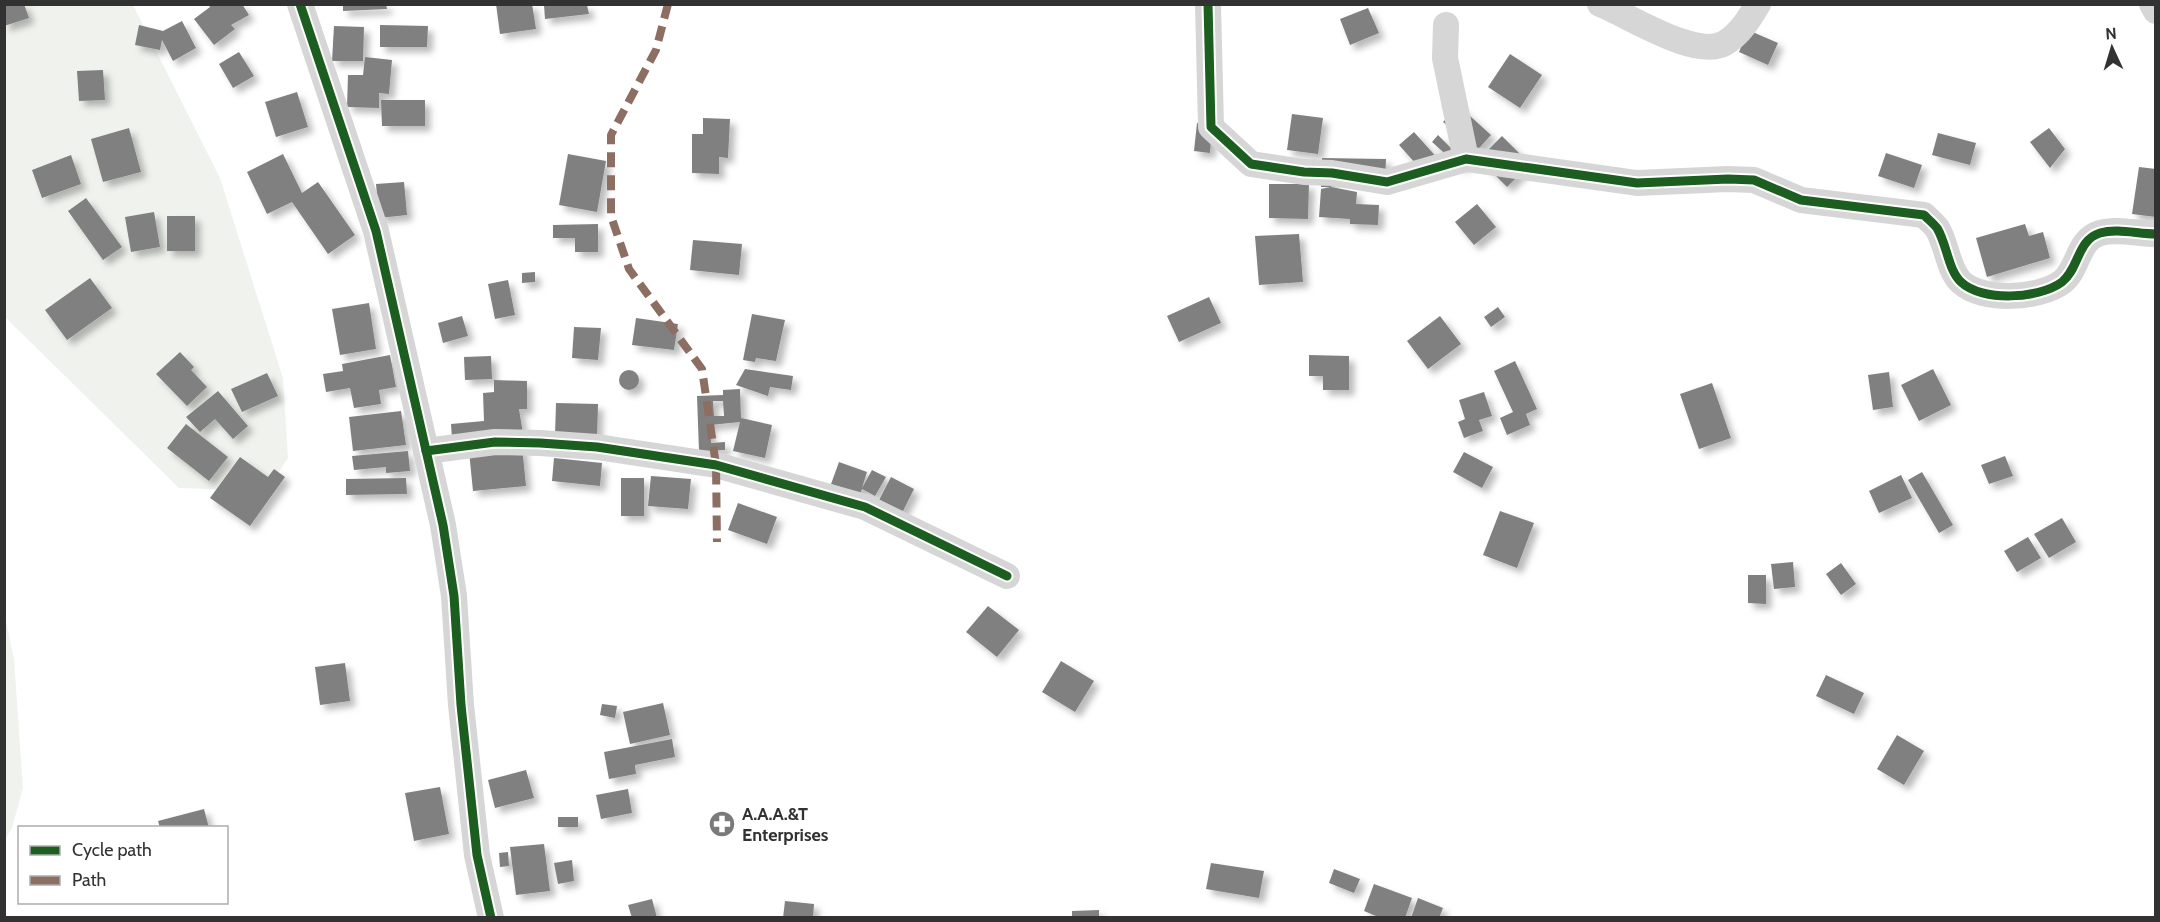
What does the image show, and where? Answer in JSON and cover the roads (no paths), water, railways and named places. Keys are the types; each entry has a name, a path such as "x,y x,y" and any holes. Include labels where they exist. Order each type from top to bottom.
{"street":[{"path":"300,4 376,231 443,525 454,596 461,705 477,855 491,918"},
{"path":"1208,4 1211,127 1251,164 1387,182 1466,159 1637,183 1755,180 1801,200 1924,215 1936,228 1960,281 1976,292 1995,297 2045,291 2062,282 2073,269 2083,245 2099,234 2156,234"},
{"path":"1600,4 1655,30 1691,44 1707,46 1724,45 1742,30 1758,4"},
{"path":"2152,4 2156,11"},
{"path":"1446,26 1445,58 1466,159"},
{"path":"426,451 495,442 540,443 597,447 716,465 865,507 1007,576"}],"place":[{"name":"A.A.A.&T Enterprises","path":"722,824"}]}
